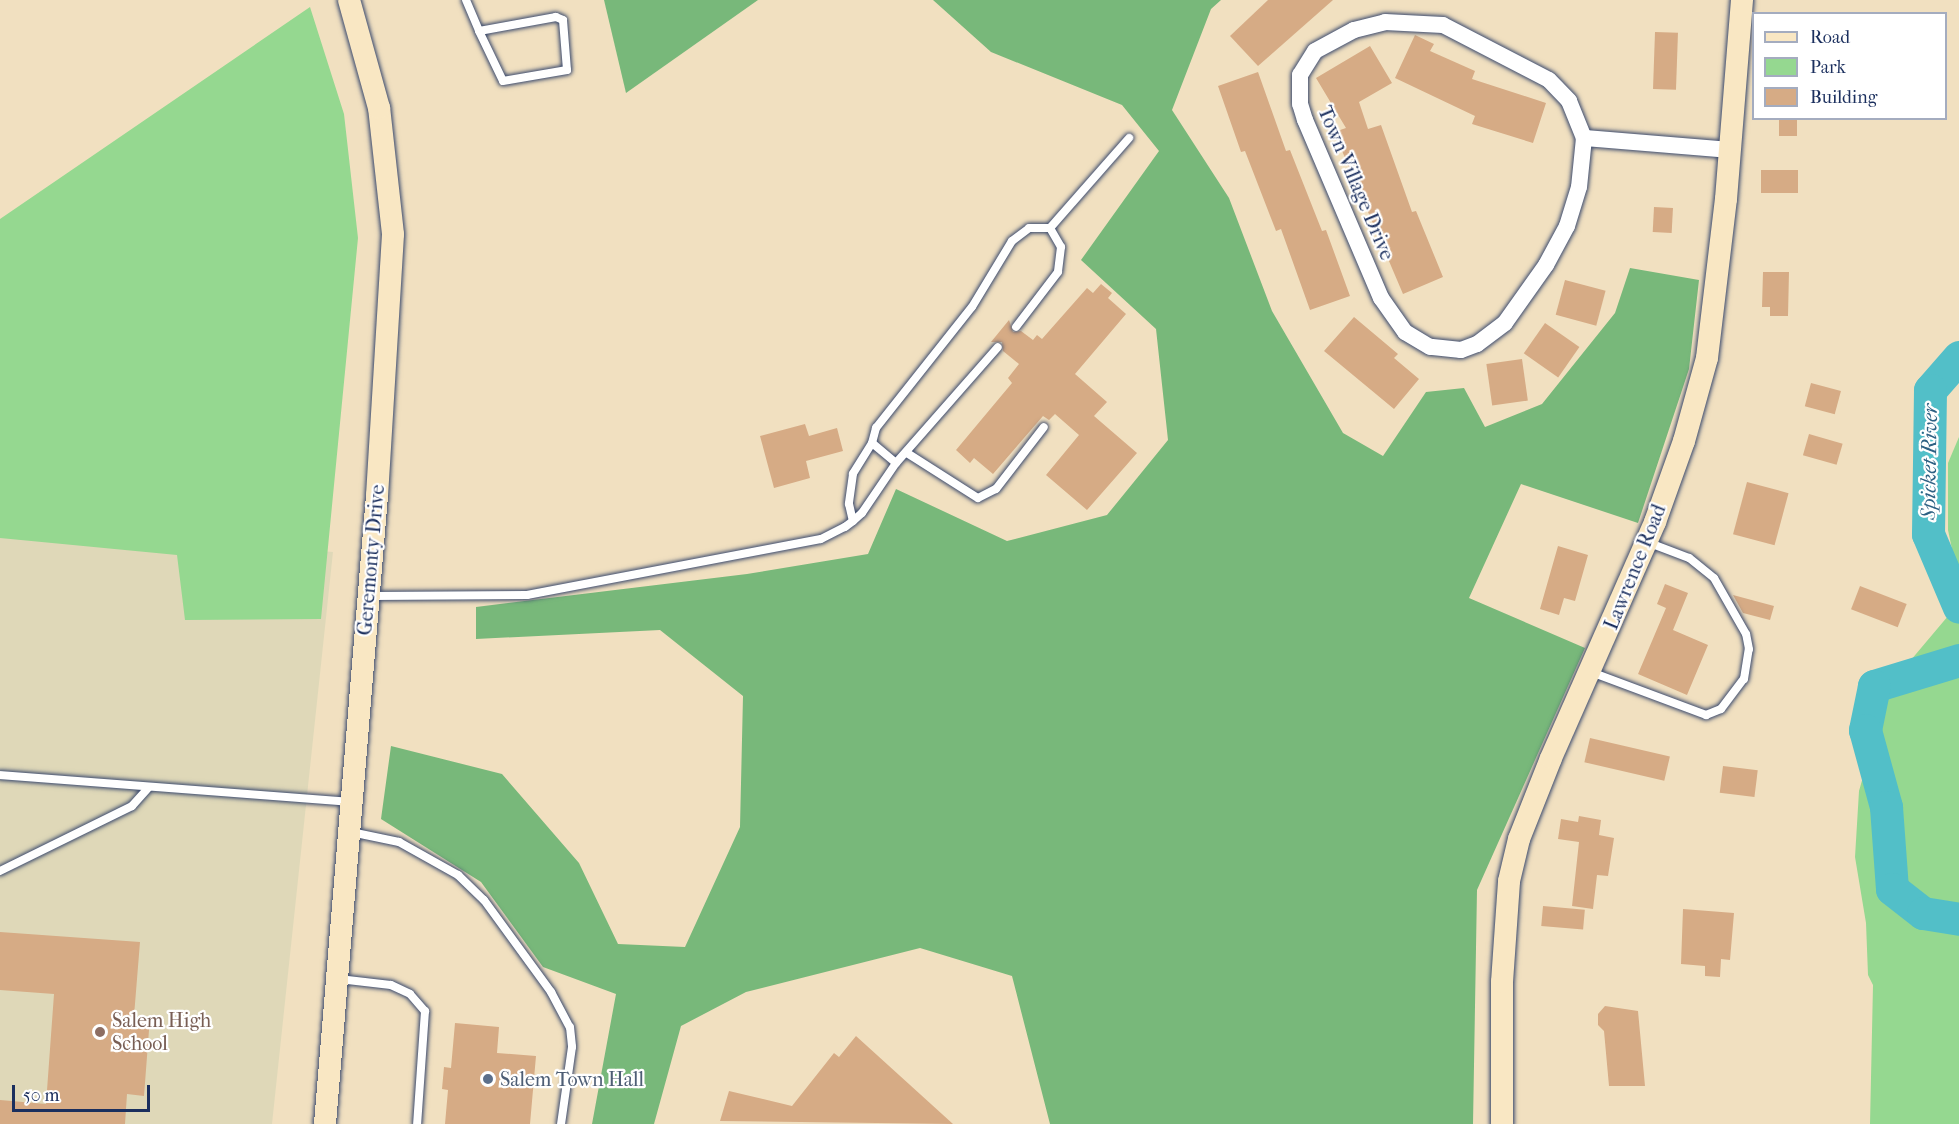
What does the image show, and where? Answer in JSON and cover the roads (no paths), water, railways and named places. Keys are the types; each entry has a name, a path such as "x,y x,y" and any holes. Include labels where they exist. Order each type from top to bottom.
{"street":[{"name":"Geremonty Drive","path":"325,1124 390,321 393,234 379,108 349,0"},
{"name":"Lawrence Road","path":"1502,1124 1502,982 1509,881 1519,839 1646,542 1684,441 1707,358 1742,0"},
{"name":"Town Village Drive","path":"1385,22 1443,25 1550,80 1569,101 1584,138 1579,187 1567,226 1546,265 1505,323 1469,347 1431,347 1405,332 1381,298 1305,120 1299,97 1300,75 1315,51 1354,30 1385,22"},
{"path":"1584,138 1729,150"}],"lane":[{"path":"466,0 479,31 503,81 567,70 563,20 556,17 479,31"},
{"path":"853,521 849,504 853,474 872,443 876,428 972,307 1012,241 1029,228 1050,228 1129,138"},
{"path":"1017,327 1058,272 1061,247 1050,228"},
{"path":"368,596 485,598 574,589 795,546 835,533 853,521 896,463 998,347"},
{"path":"907,453 978,498 996,489 1044,427"},
{"path":"872,443 896,463"},
{"path":"1590,671 1706,715 1721,709 1744,679 1749,649 1746,634 1714,578 1689,558 1646,542"},
{"path":"0,775 351,802"},
{"path":"0,872 132,806 149,787"},
{"path":"349,832 399,842 458,875 484,900 551,992 570,1027 572,1047 561,1124"},
{"path":"337,978 391,985 410,993 425,1011 417,1124"}],"waterway":[{"name":"Spicket River","path":"1959,357 1930,390 1928,534 1959,607"},
{"name":"Spicket River","path":"1959,660 1874,686 1865,730 1886,807 1892,889 1923,913 1959,919"}],"place":[{"name":"Salem High School","path":"100,1032"},
{"name":"Salem Town Hall","path":"488,1079"}]}
